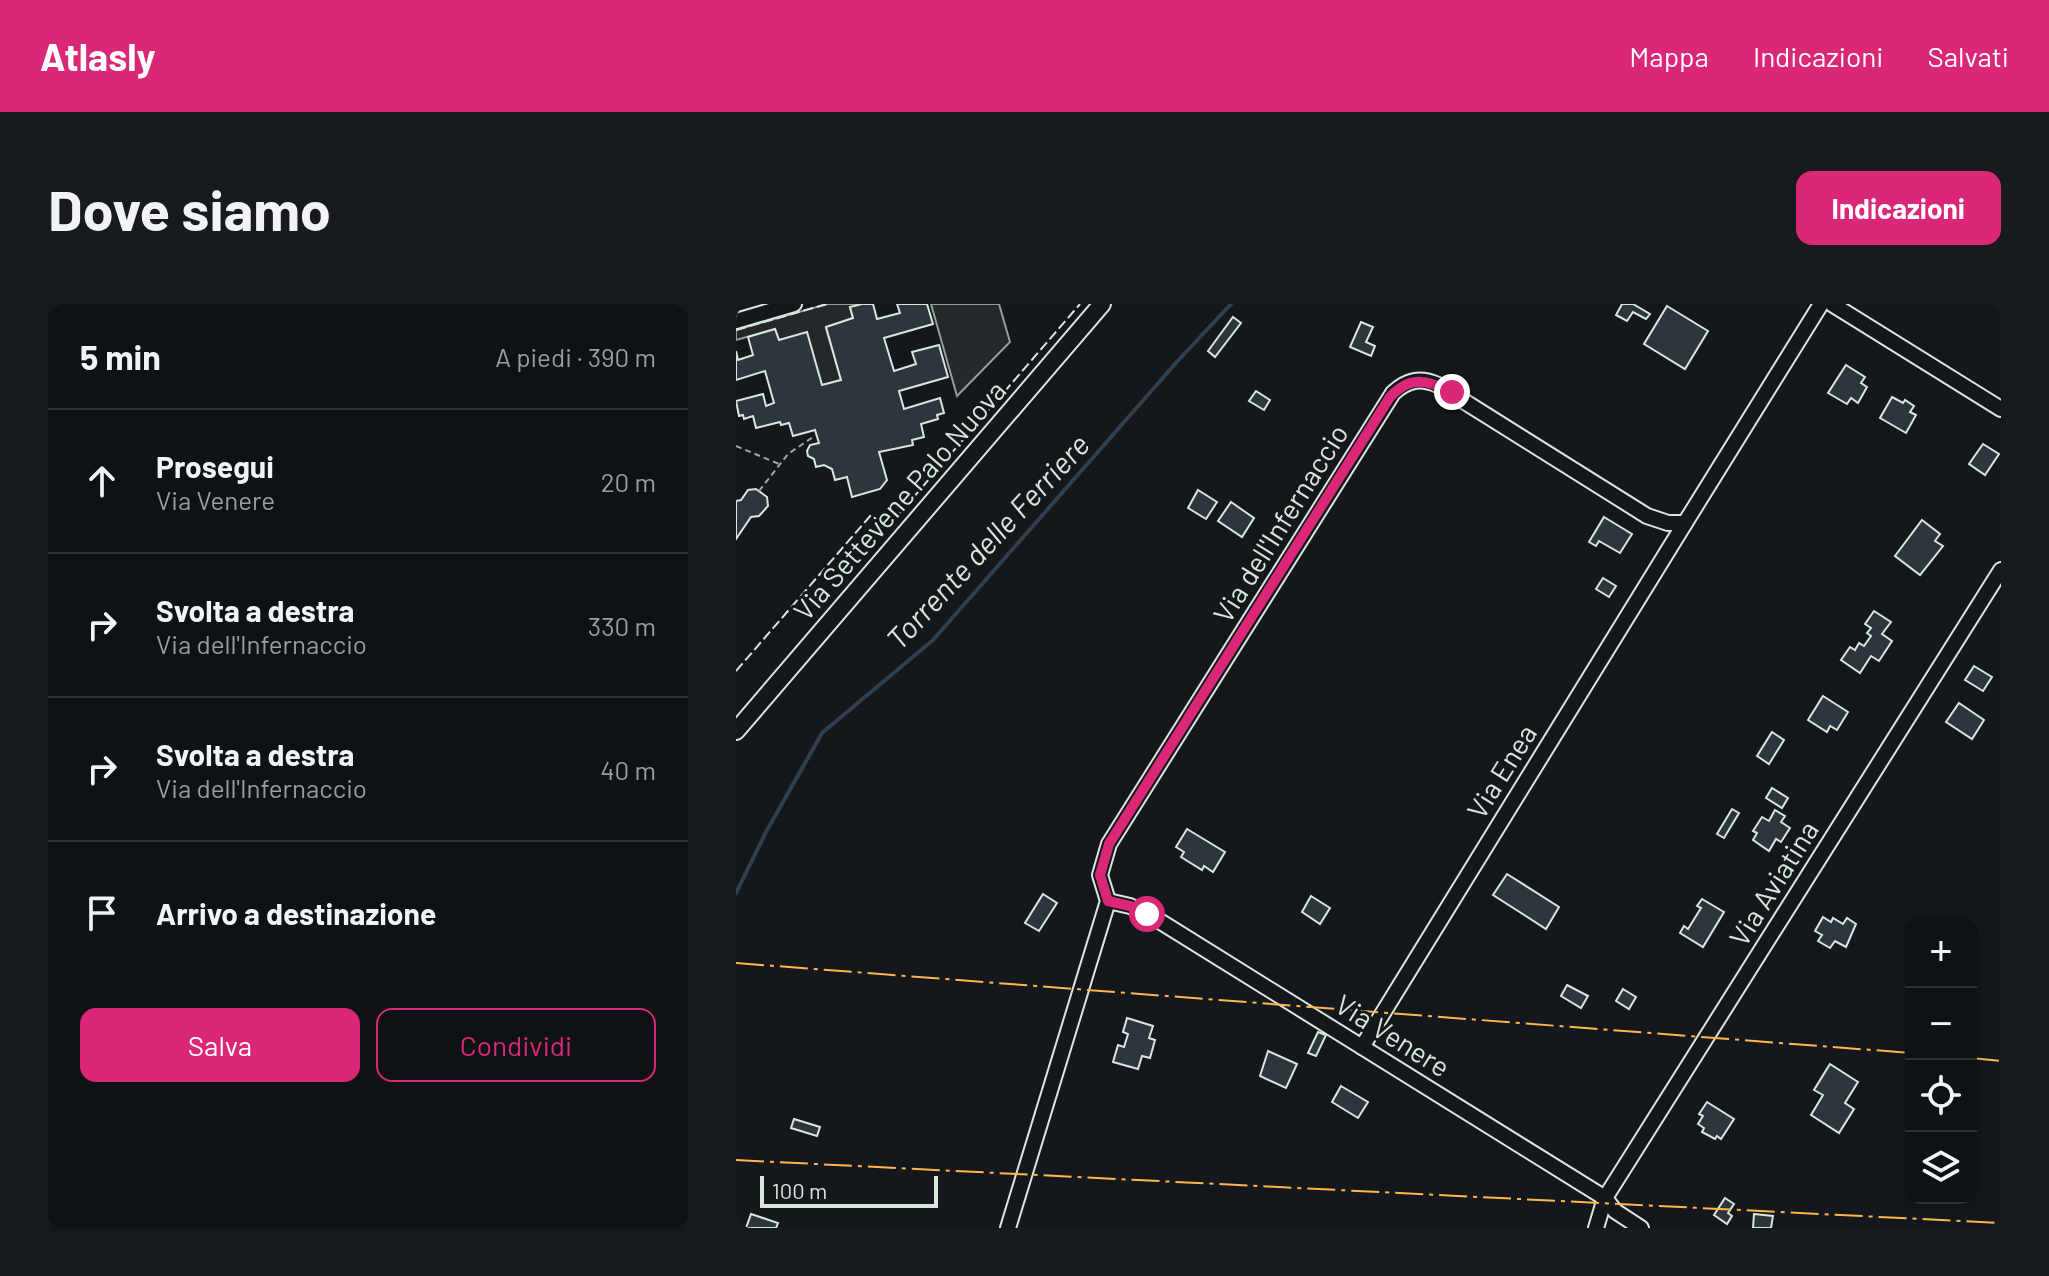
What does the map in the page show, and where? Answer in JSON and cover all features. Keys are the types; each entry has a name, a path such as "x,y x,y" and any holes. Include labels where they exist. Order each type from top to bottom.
{"main road":[{"name":"Via Settevene Palo Nuova","path":"736,731 1102,304"}],"street":[{"path":"736,321 794,304"},
{"path":"1685,523 1821,304"},
{"path":"1832,304 2001,409"},
{"name":"Via dell'Infernaccio","path":"1008,1228 1108,901 1100,875 1109,844 1387,401 1400,387 1420,380 1438,385 1647,516 1664,523 1685,523"},
{"name":"Via Enea","path":"1362,1047 1685,523"},
{"name":"Via Aviatina","path":"1596,1228 1605,1198 2001,570"},
{"name":"Via Venere","path":"1108,901 1130,906 1153,917 1605,1198 1615,1211 1641,1228"}],"path":[{"path":"759,491 801,443 816,435"},
{"path":"736,446 780,464"}],"shaded area":[{"path":"827,304 862,304 850,308 853,318 826,328 841,380 822,385 779,340 775,329 736,340 736,330"},
{"path":"931,304 999,304 1010,342 957,396"}],"building":[{"path":"873,304 877,319 900,313 897,304 927,304 933,324 884,338 894,371 916,364 912,352 939,345 948,377 899,391 904,409 940,398 944,413 937,415 938,419 921,424 924,437 912,440 913,445 879,452 887,480 880,489 852,497 847,477 835,480 832,469 824,465 816,467 814,459 808,456 810,445 819,443 815,430 793,436 789,423 756,428 753,416 744,419 743,415 739,416 736,401 763,394 766,406 774,403 765,371 736,380 736,351 738,360 753,355 748,337 775,329 779,340 807,332 822,385 841,380 826,327 853,318 850,307"},
{"path":"1622,304 1633,304 1650,314 1646,319 1633,312 1627,321 1616,315"},
{"path":"1667,306 1708,331 1685,369 1644,344"},
{"path":"1233,317 1241,323 1215,357 1208,351"},
{"path":"1361,322 1373,327 1366,342 1375,346 1371,356 1350,347"},
{"path":"1846,365 1865,377 1861,383 1867,387 1858,403 1851,398 1847,404 1828,393"},
{"path":"1256,391 1270,400 1264,410 1249,401"},
{"path":"1892,397 1914,406 1910,412 1916,415 1906,433 1880,418"},
{"path":"1983,444 1999,454 1985,475 1969,464"},
{"path":"756,489 767,497 768,506 759,516 751,517 736,539 736,501 741,500 748,490"},
{"path":"1198,490 1217,502 1206,519 1188,508"},
{"path":"1231,502 1254,518 1242,537 1218,521"},
{"path":"1604,517 1632,534 1620,553 1599,541 1596,546 1589,542"},
{"path":"1922,520 1940,534 1935,541 1943,546 1920,575 1895,556"},
{"path":"1603,578 1616,586 1609,597 1596,589"},
{"path":"1874,611 1891,622 1882,634 1892,641 1879,661 1871,656 1860,673 1841,660 1850,647 1855,650 1859,643 1864,646 1871,636 1867,633 1871,628 1865,624"},
{"path":"1974,666 1992,677 1983,691 1965,680"},
{"path":"1823,696 1848,712 1837,730 1830,726 1827,732 1808,720"},
{"path":"1959,703 1984,720 1972,739 1946,722"},
{"path":"1772,732 1784,740 1769,764 1757,756"},
{"path":"1772,788 1788,798 1782,808 1766,798"},
{"path":"1732,809 1739,813 1724,838 1717,834"},
{"path":"1775,810 1785,816 1781,822 1790,828 1781,842 1776,839 1769,851 1753,840 1757,833 1753,831 1762,817 1769,821"},
{"path":"1187,829 1225,852 1213,872 1204,866 1202,870 1181,857 1184,852 1176,847"},
{"path":"1507,874 1559,907 1546,929 1493,895"},
{"path":"1043,894 1057,903 1039,931 1025,923"},
{"path":"1311,896 1330,908 1320,924 1302,912"},
{"path":"1702,899 1724,912 1703,947 1680,933 1684,926 1688,929 1701,908 1697,906"},
{"path":"1823,917 1843,924 1847,918 1856,924 1846,947 1835,941 1830,948 1818,941 1822,935 1815,931"},
{"path":"1567,985 1588,996 1581,1008 1561,996"},
{"path":"1623,989 1636,997 1629,1009 1616,1001"},
{"path":"1127,1018 1153,1026 1149,1038 1155,1040 1150,1058 1142,1056 1138,1069 1113,1062 1118,1045 1124,1047 1128,1034 1123,1032"},
{"path":"1318,1032 1326,1035 1316,1056 1308,1053"},
{"path":"1268,1051 1297,1064 1286,1088 1260,1076"},
{"path":"1830,1064 1858,1082 1845,1103 1854,1109 1839,1133 1811,1115 1823,1095 1814,1090"},
{"path":"1341,1086 1368,1102 1358,1118 1332,1102"},
{"path":"1707,1102 1734,1119 1721,1139 1702,1132 1704,1128 1698,1124 1703,1116 1699,1114"},
{"path":"794,1119 820,1127 817,1136 791,1128"},
{"path":"1725,1198 1734,1204 1728,1213 1732,1216 1727,1224 1714,1215"},
{"path":"751,1214 778,1223 776,1228 746,1228"},
{"path":"1754,1214 1773,1216 1771,1228 1753,1228"}],"waterway":[{"name":"Torrente delle Ferriere","path":"736,893 766,832 822,733 933,640 1231,304"}],"fence":[{"path":"736,330 827,304"},
{"path":"736,671 871,515 887,528 1080,304"}],"power":[{"path":"736,963 1905,1053"},
{"path":"1977,1059 2001,1061"},
{"path":"736,1160 2001,1223"}],"route":[{"path":"1147,914 1108,901 1100,875 1109,844 1390,397 1403,385 1420,380 1452,392"}]}
